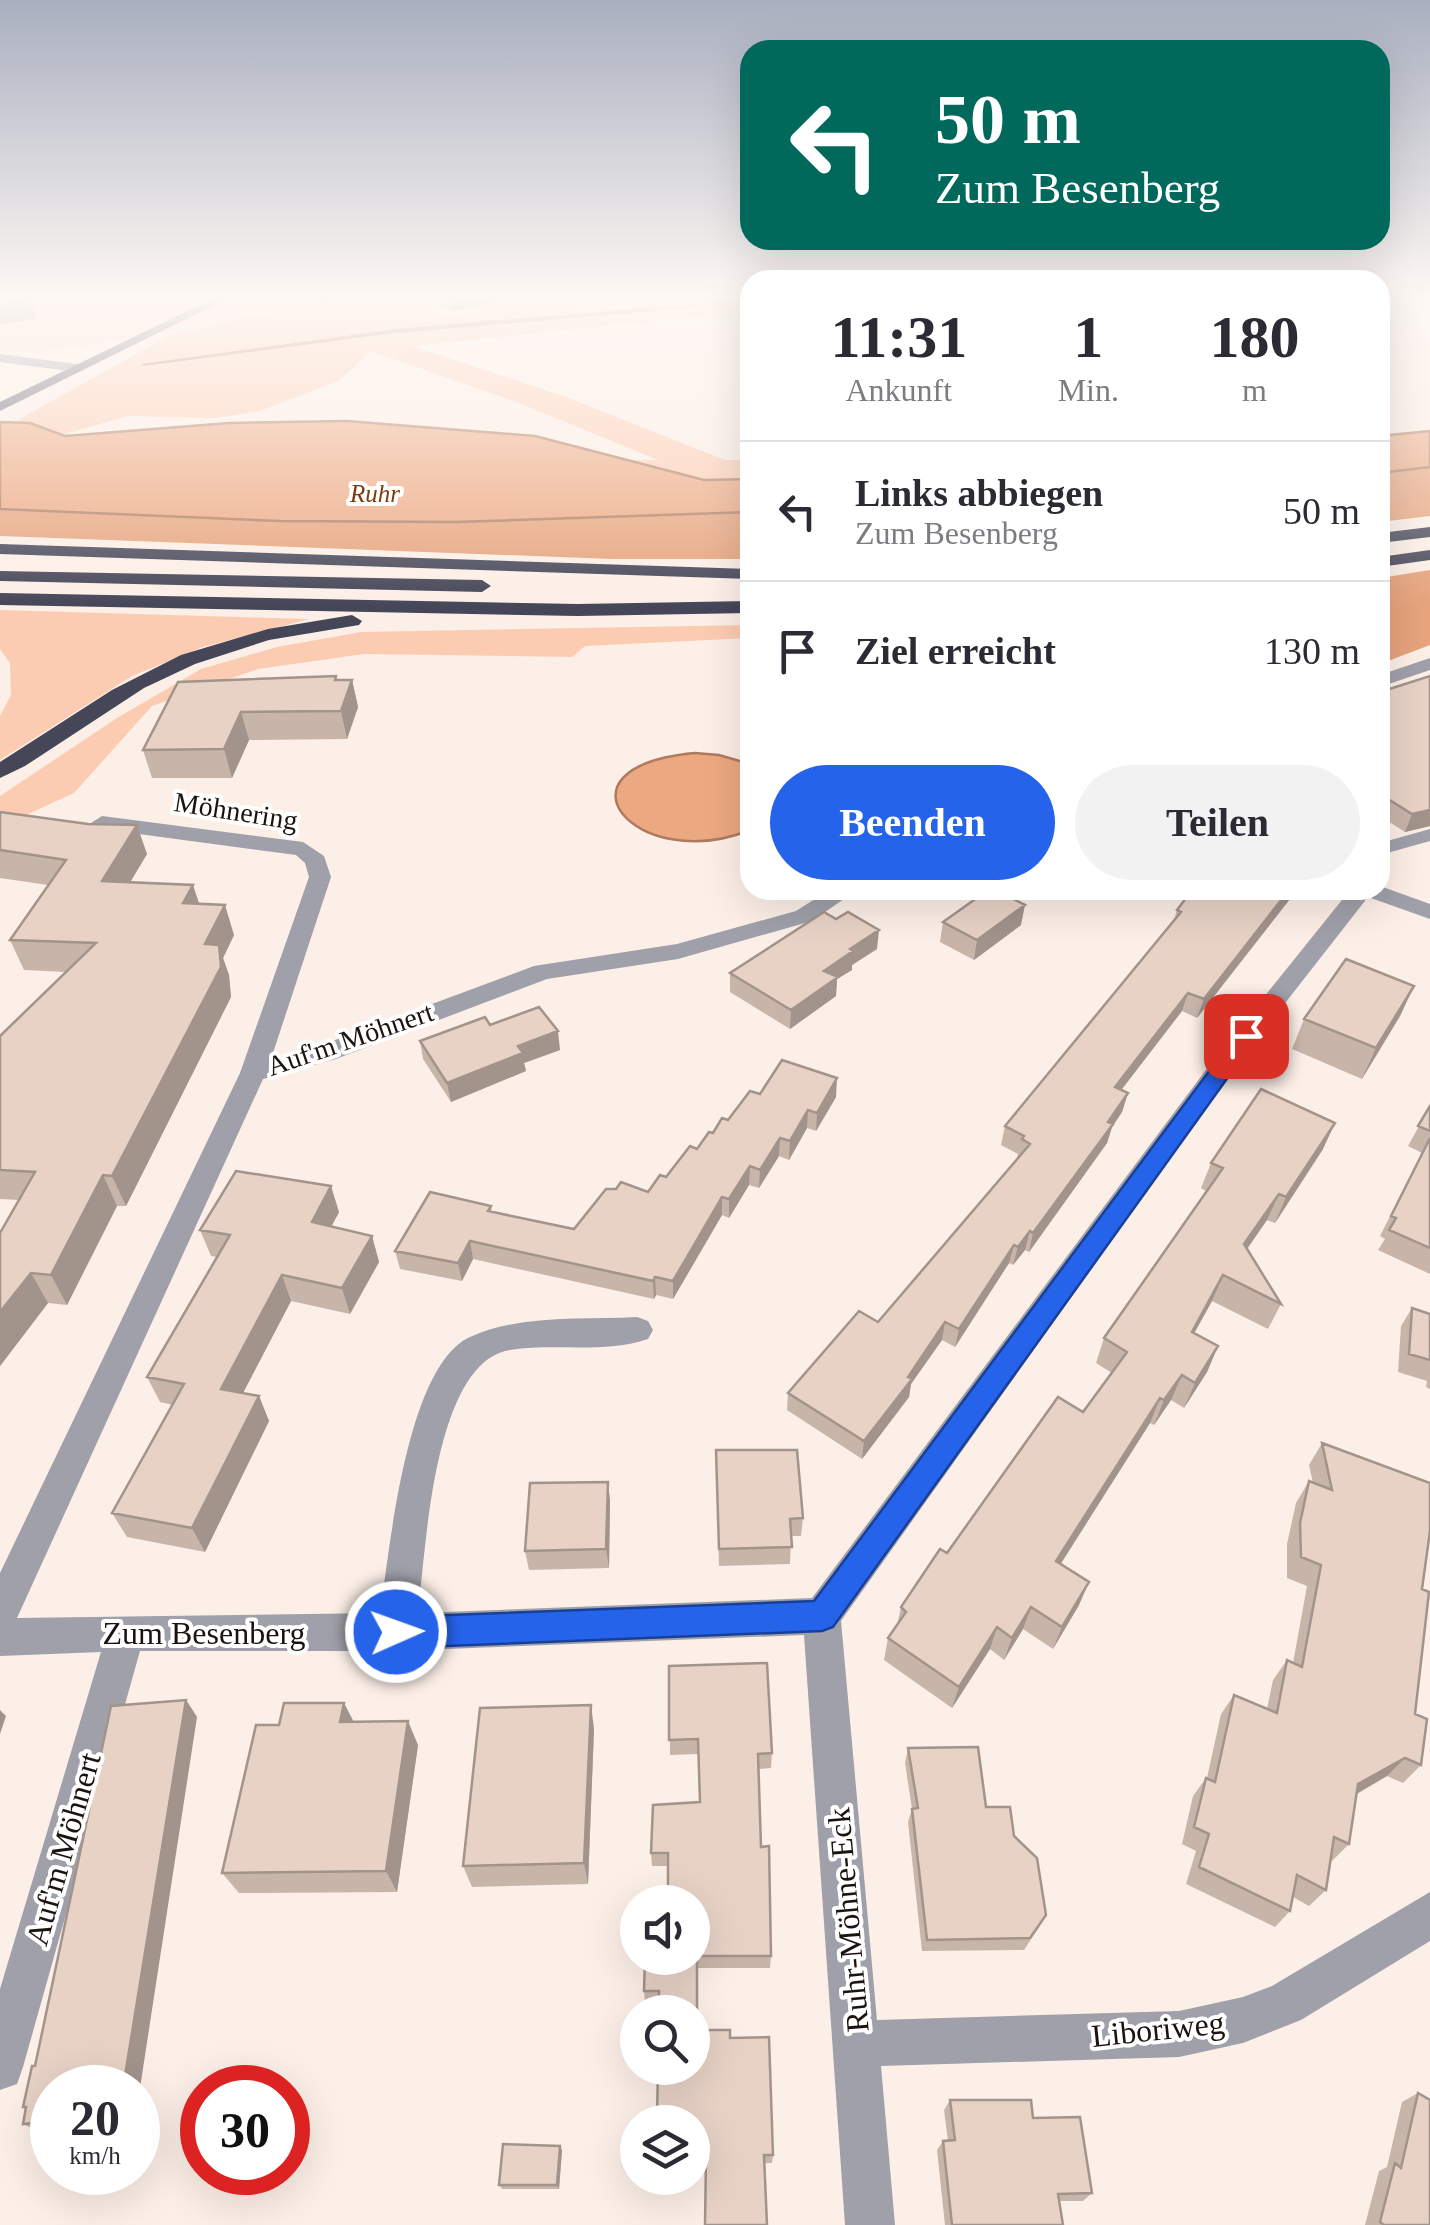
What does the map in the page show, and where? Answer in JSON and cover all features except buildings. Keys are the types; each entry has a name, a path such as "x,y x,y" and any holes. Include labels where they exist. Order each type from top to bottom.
{"highway":[{"path":"1390,537 1430,532"},
{"path":"0,549 740,574"},
{"path":"1390,561 1430,555"},
{"path":"0,576 356,585 740,584"},
{"path":"0,599 624,610"},
{"path":"0,771 140,682 203,653 253,638 356,621 740,607"}],"street":[{"path":"1390,678 1430,664"},
{"name":"Möhnering","path":"102,823 303,849 316,861 320,877 253,1073"},
{"path":"1390,897 1430,912"},
{"name":"Auf'm Möhnert","path":"0,1614 253,1073 327,1053 543,972 678,951 804,916 829,900"},
{"path":"822,1616 1224,1065 1354,900"},
{"path":"396,1632 430,1430 445,1389 465,1357 490,1342 510,1338 637,1330"},
{"name":"Zum Besenberg","path":"0,1636 396,1632 822,1616"},
{"name":"Ruhr-Möhne-Eck","path":"822,1616 870,2225"},
{"name":"Auf'm Möhnert","path":"0,2067 126,1632"},
{"name":"Liboriweg","path":"858,2044 1179,2034 1217,2026 1284,2004 1384,1947 1430,1914"}],"lane":[{"path":"1390,846 1430,835"}],"shaded area":[{"path":"54,400 289,400 260,411 215,418 128,416 64,434 95,447 463,461 658,460 510,400 573,400 725,460 740,460 740,481 0,474 0,430"},
{"path":"1430,467 1430,516 1390,521 1390,472"},
{"path":"0,509 280,521 455,522 740,512 740,559 612,559 0,536"},
{"path":"1430,570 1430,645 1390,660 1390,576"},
{"path":"0,610 309,619 203,647 132,676 0,760 0,716 11,695 10,663 0,649"},
{"path":"740,625 740,638 585,646 572,657 364,654 258,669 152,706 74,793 0,827 0,796 117,718 201,669 277,647 361,632"}],"water":[{"name":"Ruhr","path":"347,421 535,436 704,480 740,479 740,512 455,522 280,521 0,509 0,422 30,423 65,436 229,423"},
{"path":"1430,431 1430,467 1390,472 1390,435"},
{"path":"695,753 740,761 740,832 709,840 672,839 642,830 623,814 616,796 623,777 649,762"}],"route":[{"path":"396,1632 822,1616 1246,1036"}]}
